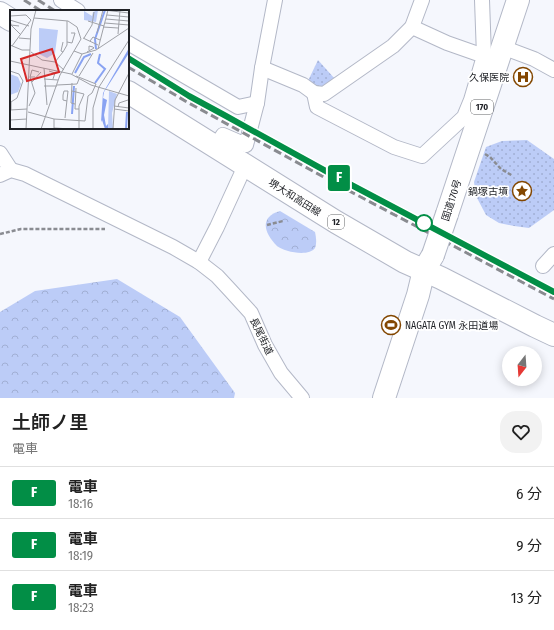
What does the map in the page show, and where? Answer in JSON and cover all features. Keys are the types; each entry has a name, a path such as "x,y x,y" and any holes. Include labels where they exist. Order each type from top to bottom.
{"main road":[{"name":"国道170号","path":"384,398 428,263 447,214 494,54 518,0"},
{"path":"0,13 10,19"},
{"name":"堺大和高田線","path":"129,93 336,222 405,262 428,263 441,278 554,335"}],"street":[{"path":"61,0 76,10"},
{"path":"215,147 223,135 246,145 257,103 275,0"},
{"path":"262,68 303,85 314,93 324,94 393,46 412,27 422,0"},
{"path":"314,93 317,107 394,147 422,156 464,117 494,54 482,0"},
{"path":"412,27 447,43 494,54 534,59 554,70"},
{"path":"129,44 238,107 257,103"},
{"path":"0,153 5,172"},
{"path":"199,262 218,227 245,166"},
{"name":"長尾街道","path":"5,172 25,174 167,244 199,262 217,276 250,313 265,345 281,373 302,398"},
{"path":"543,266 554,254"}],"path":[{"path":"480,153 490,157 501,169 513,176"},
{"path":"267,225 283,221"},
{"path":"0,234 21,229 109,229"}],"green space":[{"path":"318,60 335,79 322,89 307,83"},
{"path":"527,140 554,159 554,210 529,228 499,223 486,215 476,196 474,182 486,147 502,141"},
{"path":"280,211 315,232 316,244 312,251 296,253 285,250 277,246 269,236 266,221 273,214"},
{"path":"117,279 180,317 235,393 234,398 0,398 0,312 35,291"}],"railway":[{"path":"24,0 39,10"},
{"path":"38,0 53,10"},
{"path":"129,59 189,96 342,180 554,292"},
{"path":"129,68 187,102 340,186 554,299"}],"train":[{"name":"F","path":"129,59 189,96 342,180 554,292"}],"place":[{"name":"久保医院","path":"523,77"},
{"name":"鍋塚古墳","path":"522,191"},
{"name":"NAGATA GYM 永田道場","path":"391,325"}]}
